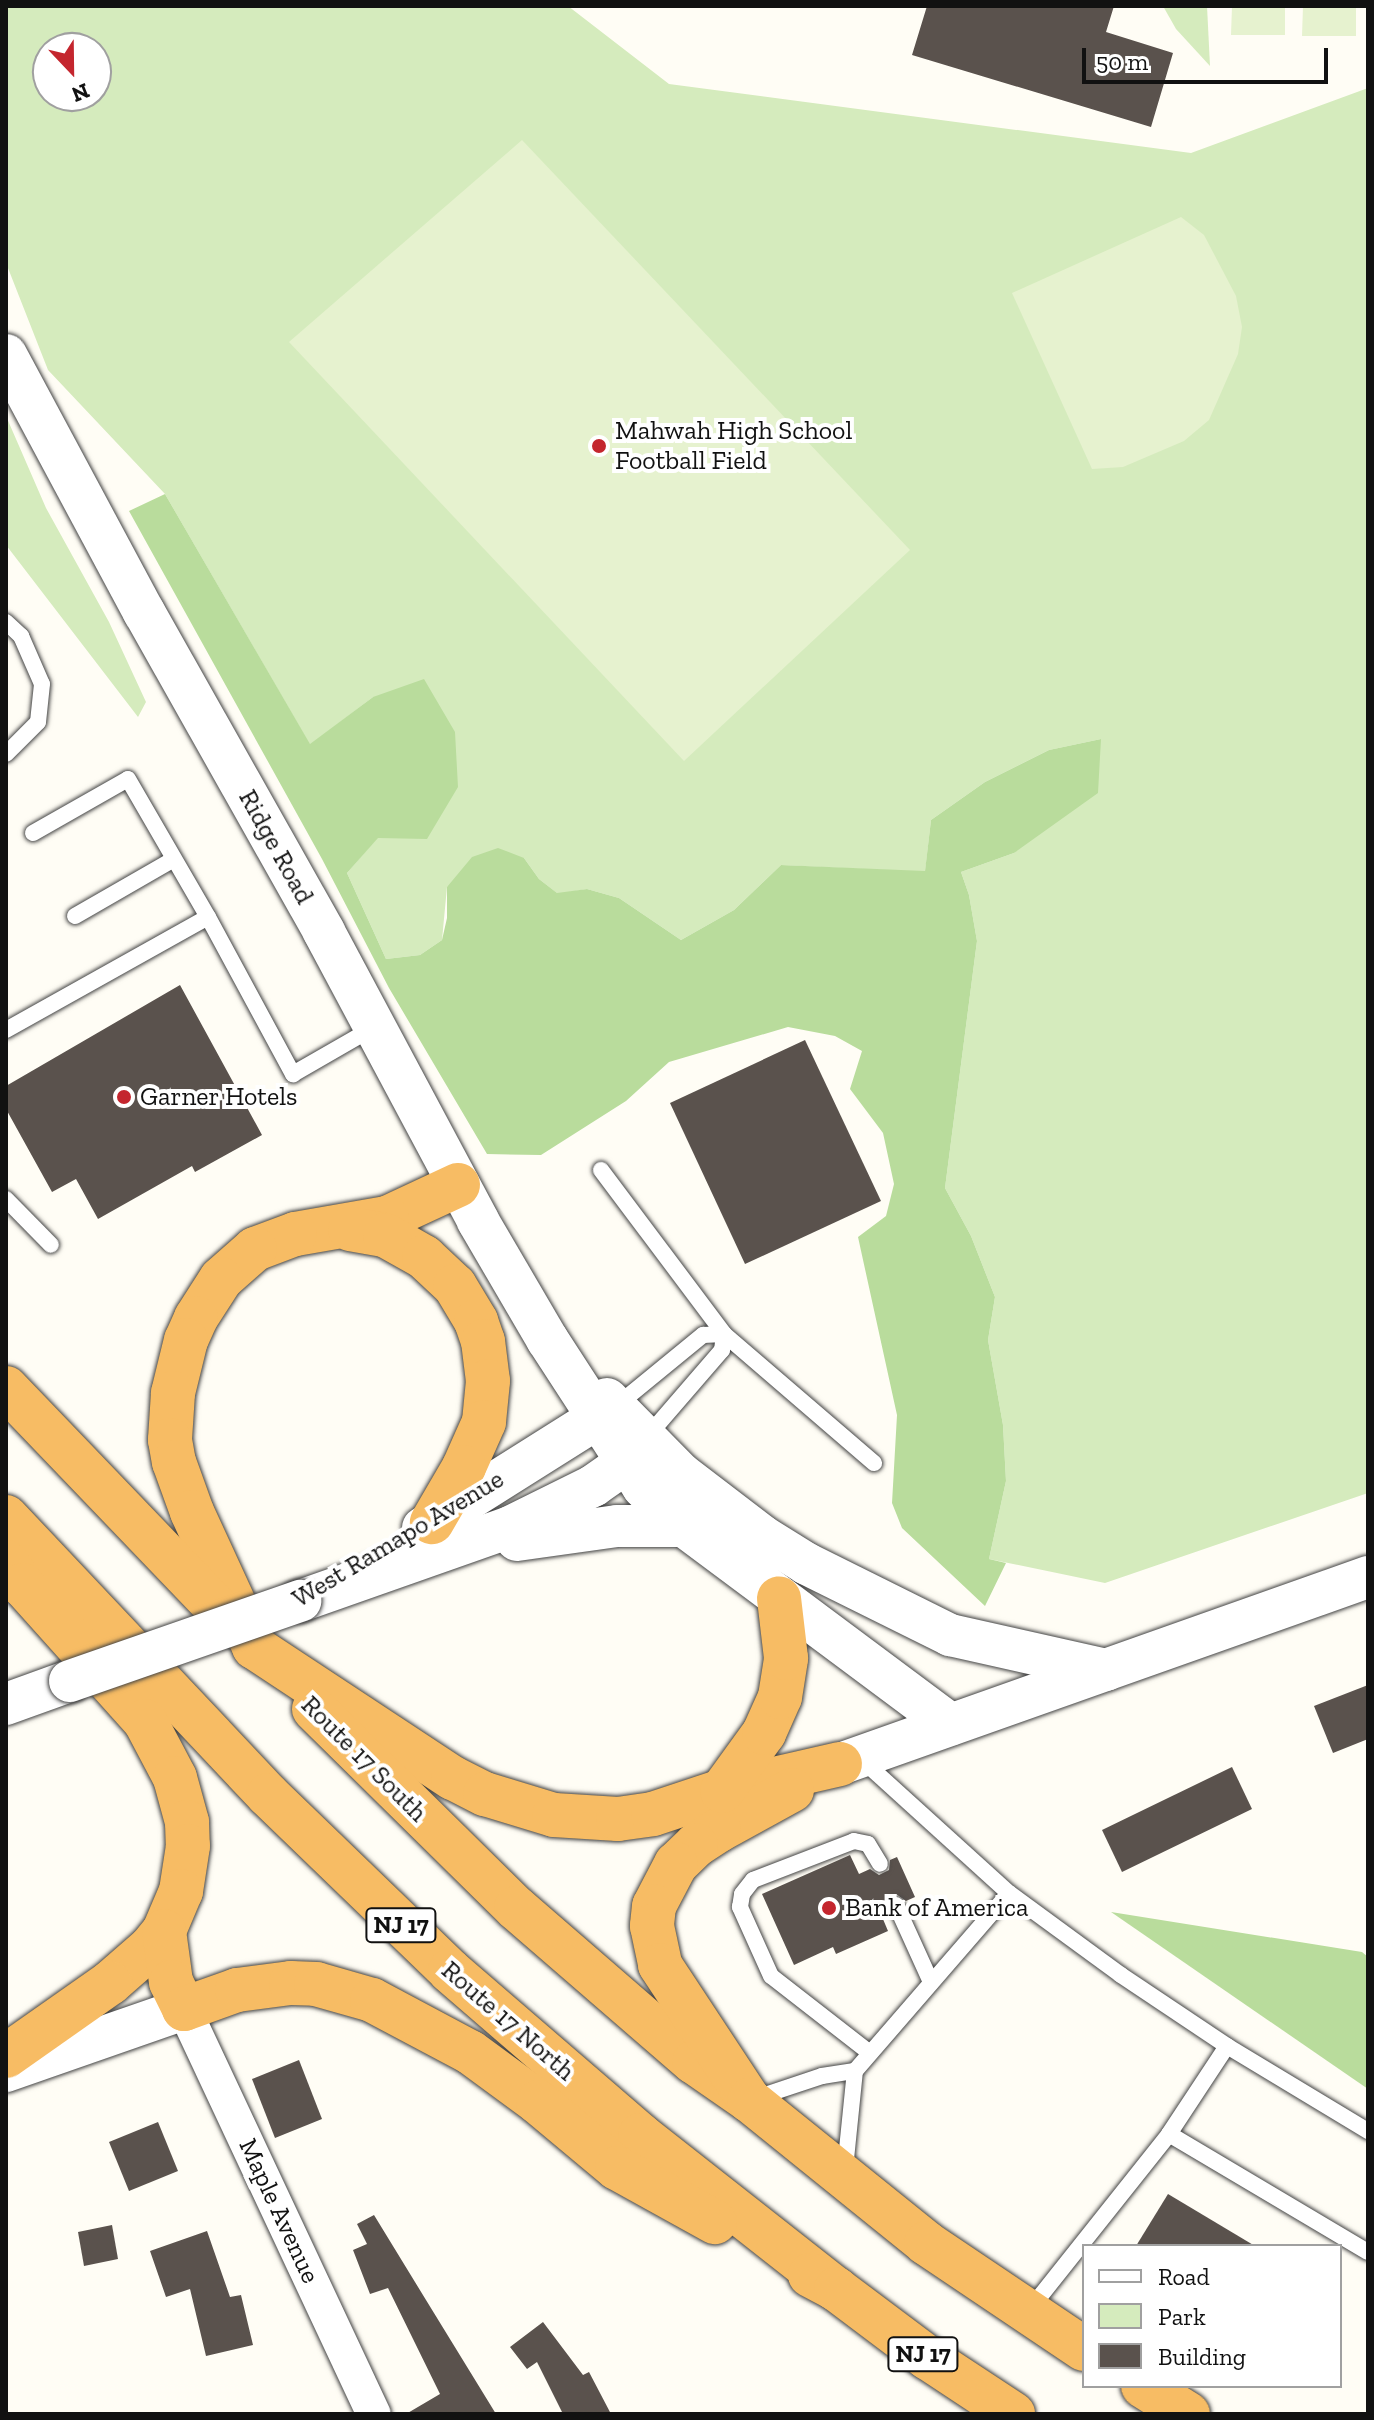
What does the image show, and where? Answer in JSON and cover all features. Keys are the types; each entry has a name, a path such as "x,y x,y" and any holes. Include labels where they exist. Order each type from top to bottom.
{"highway":[{"path":"458,1185 407,1211 343,1228 275,1240 238,1262 221,1279 196,1318 178,1368 170,1416 174,1462 192,1512 254,1647 453,1778 520,1807 554,1815 618,1819 653,1814 722,1791 850,1761"},
{"path":"343,1228 385,1235 424,1257 455,1286 476,1321 483,1341 488,1381 484,1422 464,1467 432,1522"},
{"name":"Route 17 South","path":"6,1388 346,1742 516,1908 694,2062 749,2100"},
{"name":"Route 17 North","path":"6,1517 268,1795 450,1971 640,2135 836,2289"},
{"path":"6,1562 23,1585 139,1713 175,1778 187,1822 187,1870 164,1931 132,1965 6,2056"},
{"path":"722,1791 764,1733 780,1697 786,1658 779,1598"},
{"path":"850,1761 696,1845 676,1864 654,1906 652,1926 660,1965 749,2100 926,2243 1082,2348"},
{"path":"164,1931 171,1982 184,2009 237,1990 278,1983 316,1984 372,2000 470,2052 617,2168 836,2289"},
{"name":"NJ 17","path":"836,2289 928,2358 1013,2414"},
{"path":"1146,2388 1188,2414"}],"street":[{"name":"Ridge Road","path":"6,355 458,1185 547,1339 606,1412"},
{"name":"West Ramapo Avenue","path":"6,1704 300,1601 606,1412"},
{"path":"606,1412 636,1449 681,1474 762,1536 867,1596 950,1635 1106,1670"},
{"path":"636,1449 643,1487 684,1526 950,1724"},
{"path":"300,1601 510,1527 571,1498 636,1449"},
{"path":"414,1563 575,1530 684,1526"},
{"path":"850,1761 1368,1577"},
{"path":"6,2071 184,2009"},
{"name":"Maple Avenue","path":"184,2009 374,2414"}],"lane":[{"path":"6,622 21,636 42,684 38,722 6,754"},
{"path":"33,833 128,779 208,917 293,1074 374,1027"},
{"path":"75,916 174,859"},
{"path":"6,1030 208,917"},
{"path":"601,1170 724,1334 874,1463"},
{"path":"6,1199 51,1245"},
{"path":"606,1412 703,1335 724,1334"},
{"path":"636,1449 722,1350 724,1334"},
{"path":"850,1761 1009,1893 1121,1975 1227,2046 1368,2131"},
{"path":"870,2053 771,1976 740,1907 742,1894 753,1880 854,1841 868,1844 880,1864"},
{"path":"844,2176 855,2071 1009,1893"},
{"path":"896,1905 931,1982"},
{"path":"1027,2313 1169,2134 1227,2046"},
{"path":"749,2100 822,2076 855,2071"},
{"path":"1169,2134 1368,2252"}],"green space":[{"path":"6,6 568,6 669,84 1191,153 1368,88 1368,1493 1105,1583 989,1559 1006,1481 1003,1425 988,1340 995,1297 971,1236 945,1188 977,941 969,895 961,872 1014,853 1101,739 1049,750 985,782 931,820 925,872 781,865 734,910 681,940 619,898 587,889 558,894 539,879 524,858 447,887 442,940 420,955 386,959 347,873 378,837 373,697 310,745 165,494 48,370 6,263"},
{"path":"1163,6 1207,6 1210,66 1176,29"},
{"path":"1232,6 1285,6 1285,35 1231,35"},
{"path":"1303,6 1356,6 1356,36 1302,36"},
{"name":"Mahwah High School Football Field","path":"522,140 910,550 684,761 289,342"},
{"path":"1181,217 1204,235 1236,296 1242,327 1238,354 1209,420 1184,441 1123,467 1092,469 1012,293"},
{"path":"6,416 46,508 109,622 146,702 138,717 6,545"},
{"path":"165,494 310,744 373,697 424,679 455,732 458,787 427,839 378,838 347,873 386,959 420,955 442,940 447,918 447,887 472,857 498,848 524,858 539,879 557,893 587,889 619,898 681,940 734,910 781,865 925,871 931,820 985,782 1049,750 1101,739 1098,793 1014,853 961,872 969,895 977,941 945,1188 971,1236 995,1297 988,1340 1003,1425 1006,1481 989,1559 1006,1563 985,1606 902,1528 892,1503 897,1415 858,1237 886,1216 894,1184 883,1133 850,1089 862,1051 835,1036 788,1027 669,1062 626,1101 541,1155 487,1154 389,988 322,859 129,511"},
{"path":"1111,1912 1362,1952 1368,1957 1368,2089"}],"building":[{"path":"927,6 1114,6 1106,32 1173,53 1151,127 912,55"},
{"name":"Garner Hotels","path":"180,985 262,1135 195,1172 192,1166 98,1219 76,1179 52,1192 6,1109 6,1086"},
{"path":"805,1040 881,1201 745,1264 670,1103"},
{"path":"1368,1685 1368,1739 1333,1753 1314,1706"},
{"path":"1232,1767 1252,1809 1122,1872 1102,1830"},
{"name":"Bank of America","path":"850,1855 859,1874 870,1869 879,1875 889,1870 890,1860 897,1857 915,1897 906,1901 896,1894 888,1898 886,1909 880,1912 888,1931 836,1954 833,1947 794,1965 762,1894"},
{"path":"299,2060 322,2119 275,2138 252,2079"},
{"path":"158,2122 178,2171 129,2191 109,2142"},
{"path":"1168,2194 1252,2244 1137,2244"},
{"path":"374,2215 496,2414 406,2414 440,2394 388,2288 370,2294 353,2250 367,2244 357,2224"},
{"path":"112,2225 118,2259 84,2266 78,2232"},
{"path":"207,2231 230,2297 241,2295 253,2345 206,2356 190,2289 166,2297 150,2251"},
{"path":"543,2322 583,2375 589,2372 611,2414 563,2414 537,2362 527,2369 510,2347"}],"place":[{"name":"Mahwah High School Football Field","path":"599,446"},
{"name":"Garner Hotels","path":"124,1097"},
{"name":"Bank of America","path":"829,1908"}]}
